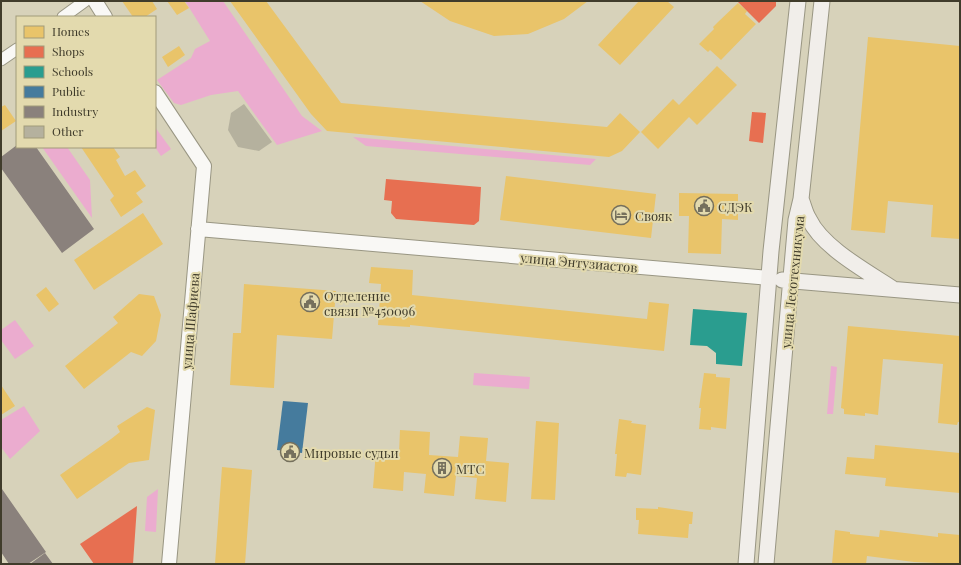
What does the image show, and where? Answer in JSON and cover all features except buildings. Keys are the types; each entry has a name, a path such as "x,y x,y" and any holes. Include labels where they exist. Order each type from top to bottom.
{"main road":[{"name":"улица Лесотехникума","path":"746,564 769,278 798,1"},
{"name":"улица Лесотехникума","path":"766,564 796,220 801,199 822,1"},
{"path":"801,199 809,221 823,238 845,256 892,289"},
{"name":"улица Энтузиастов","path":"769,278 960,295"}],"street":[{"path":"64,16 85,1"},
{"path":"95,1 104,16"},
{"path":"1,60 16,50"},
{"name":"улица Шафиева","path":"156,94 204,166 169,564"},
{"name":"улица Энтузиастов","path":"198,229 769,278"}],"shaded area":[{"path":"185,1 223,1 302,116 322,131 277,145 238,91 211,95 181,105 174,103 157,80 191,58 195,49 210,41"},
{"path":"156,128 171,149 161,156 156,148"},
{"path":"353,137 596,159 590,165 366,146"},
{"path":"43,148 68,148 90,180 92,218"},
{"path":"15,320 34,346 15,359 1,340 1,330"},
{"path":"831,366 837,367 833,414 827,414"},
{"path":"474,373 530,377 529,389 473,385"},
{"path":"24,406 40,431 10,459 1,447 1,420"},
{"path":"158,489 156,532 145,531 147,497"}],"place":[{"name":"СДЭК","path":"704,206"},
{"name":"Свояк","path":"621,215"},
{"name":"Отделение связи №450096","path":"310,302"},
{"name":"Мировые судьи","path":"290,452"},
{"name":"МТС","path":"442,468"}]}
